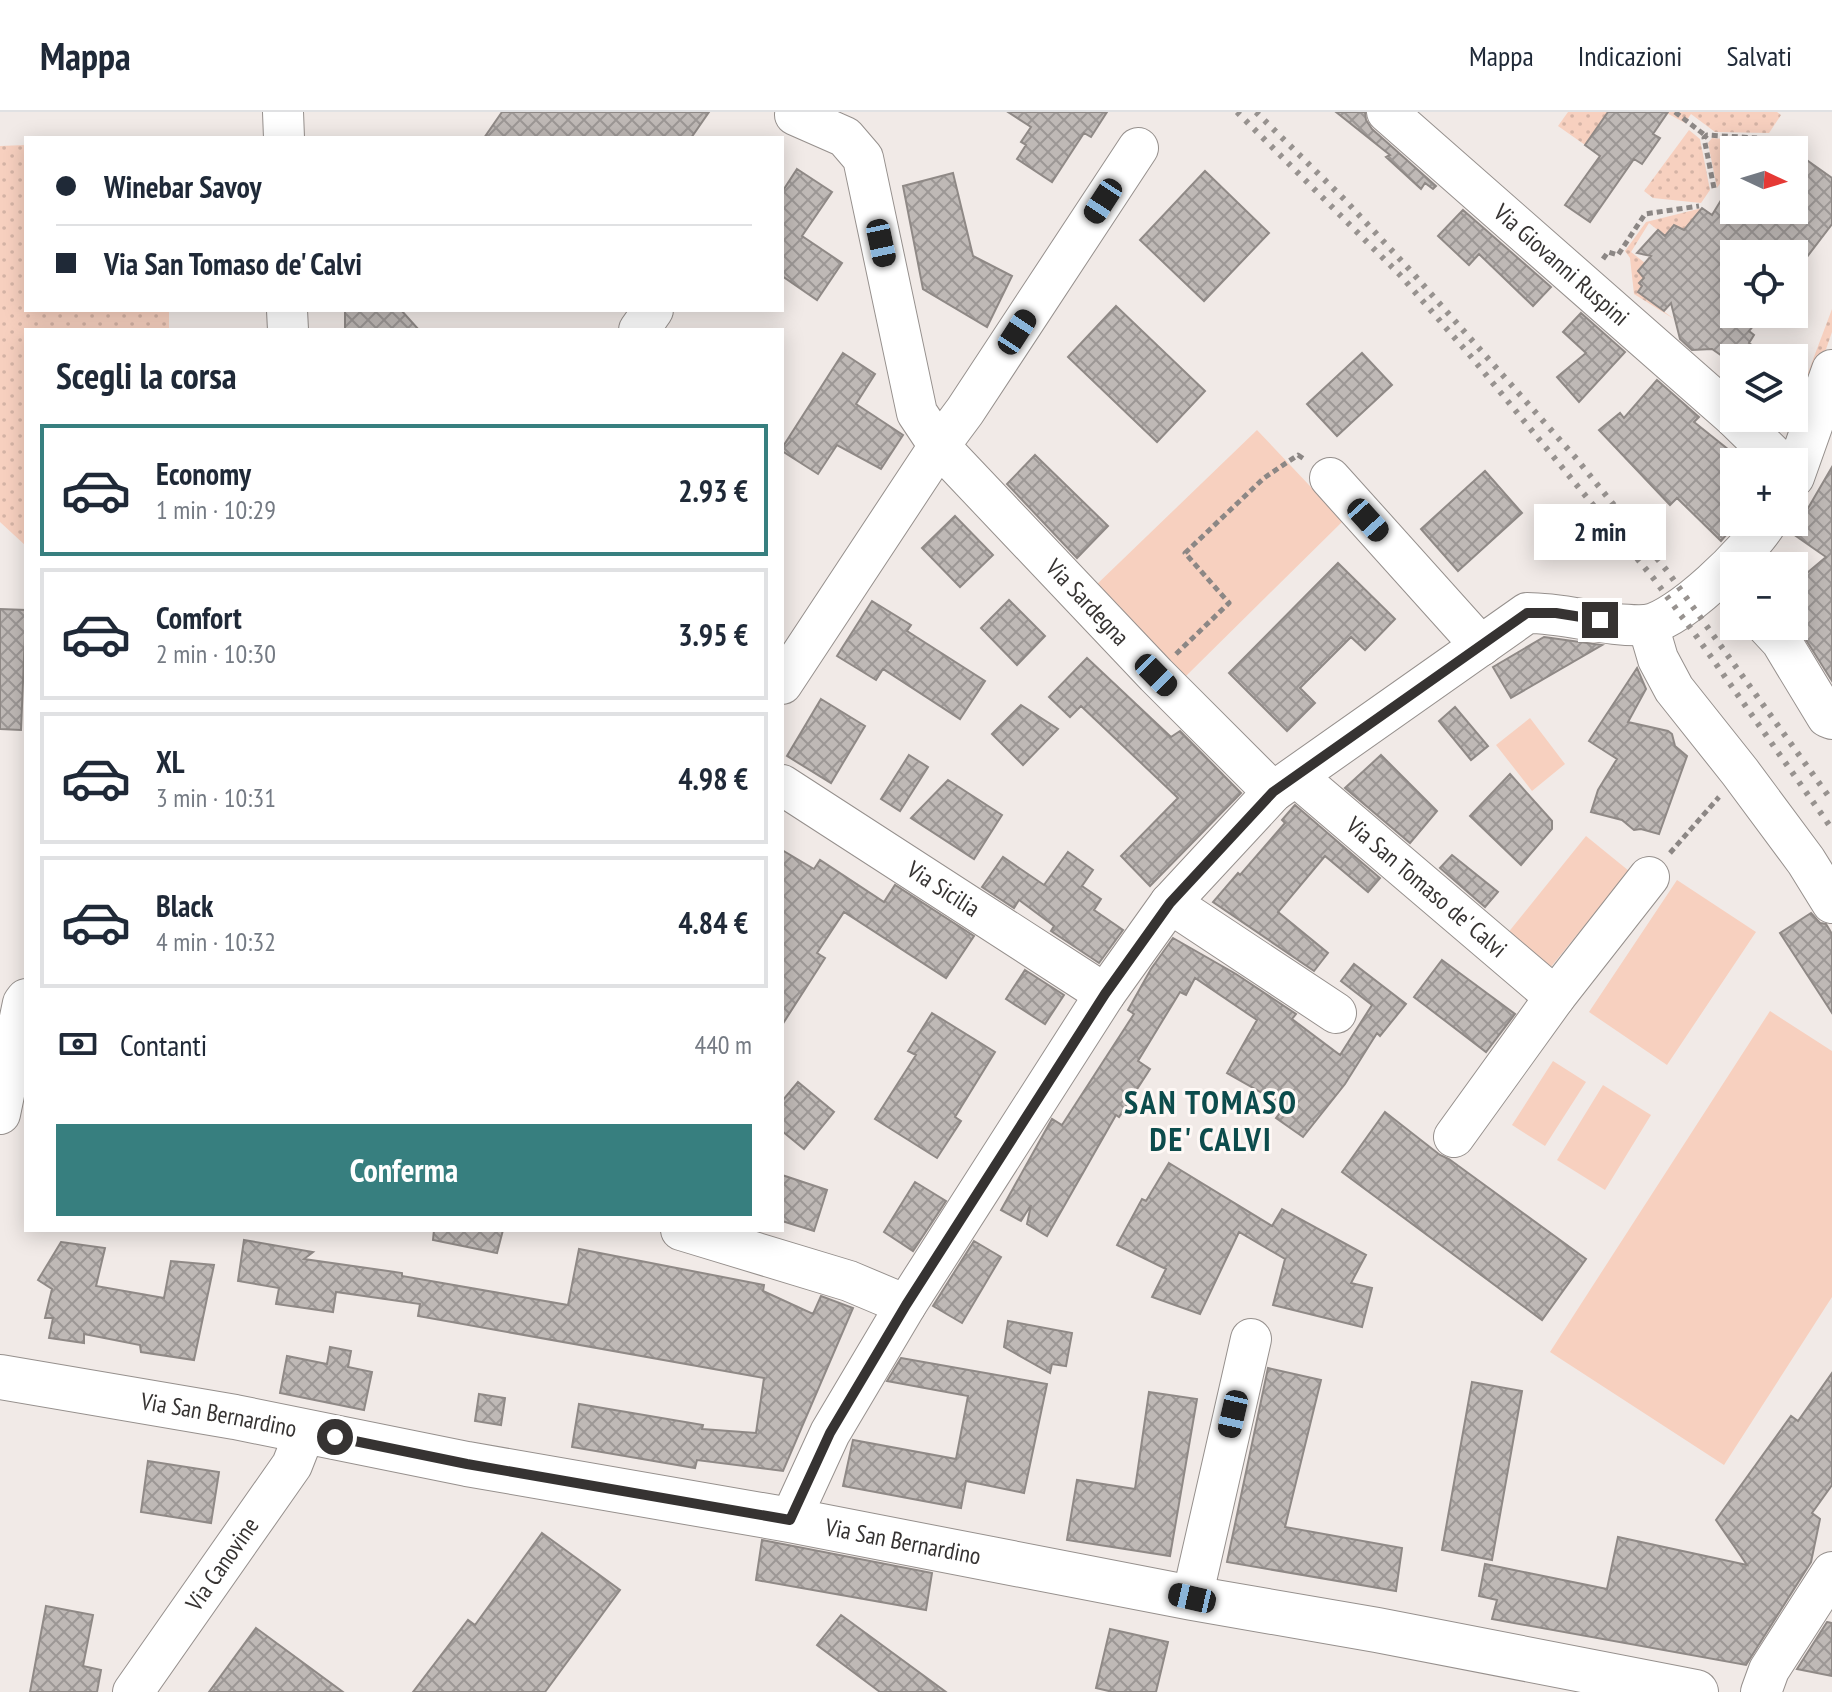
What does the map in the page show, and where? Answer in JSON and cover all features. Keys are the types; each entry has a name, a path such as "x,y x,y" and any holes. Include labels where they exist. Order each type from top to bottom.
{"main road":[{"name":"Via San Bernardino","path":"0,1377 467,1464 790,1520 1192,1598 1598,1682 1696,1692"}],"street":[{"path":"283,112 284,136"},
{"name":"Via Giovanni Ruspini","path":"1387,112 1720,405"},
{"name":"Via Sardegna","path":"789,122 845,137 863,158 917,413 939,446 1156,675 1285,785"},
{"path":"784,681 1138,148"},
{"path":"1804,448 1832,370"},
{"name":"Via Giovanni Ruspini","path":"1749,432 1766,448"},
{"path":"1330,478 1481,646"},
{"path":"790,1520 830,1433 906,1305 1105,994 1170,903 1285,785 1527,613 1556,613 1648,625 1667,618 1703,592 1720,585"},
{"path":"1648,625 1658,659 1674,689 1806,861 1832,903"},
{"path":"1780,640 1827,717 1832,719"},
{"name":"Via San Tomaso de' Calvi","path":"1285,785 1555,997"},
{"name":"Via Sicilia","path":"784,786 1105,994"},
{"path":"1454,1137 1555,997 1649,877"},
{"path":"1170,903 1336,1013"},
{"path":"0,1114 16,1000"},
{"path":"688,1232 849,1281 906,1305"},
{"path":"1192,1598 1251,1339"},
{"name":"Via Canovine","path":"133,1692 292,1465 305,1432"},
{"path":"1761,1692 1769,1670 1832,1572"}],"path":[{"path":"1675,112 1706,136 1720,137"},
{"path":"1706,136 1714,188"},
{"path":"1584,285 1608,252 1618,255 1645,214 1699,206"},
{"path":"1156,675 1229,603 1185,553 1264,478 1298,455 1330,478"},
{"path":"1649,877 1740,772"}],"shaded area":[{"path":"1568,112 1608,112 1585,145 1558,126"},
{"path":"1665,112 1777,112 1781,115 1769,133 1715,132 1691,114 1685,123"},
{"path":"1689,130 1700,139 1710,190 1701,203 1653,198 1644,191"},
{"path":"1712,138 1720,139 1720,184 1717,188 1708,143"},
{"path":"24,145 24,312 169,312 169,328 24,328 24,544 0,522 0,146"},
{"path":"1702,208 1684,230 1674,225 1665,236 1649,223 1631,252 1645,263 1638,271 1644,278 1639,283 1642,286 1638,292 1674,319 1634,294 1630,258 1625,251 1646,222"},
{"path":"1832,309 1832,332 1808,401 1808,373"},
{"path":"1257,430 1343,521 1186,676 1092,589"},
{"path":"1530,718 1565,764 1532,791 1496,745"},
{"path":"1586,836 1629,871 1550,968 1507,934"},
{"path":"1677,880 1756,932 1667,1065 1589,1012"},
{"path":"1770,1011 1832,1051 1832,1297 1724,1465 1550,1352"},
{"path":"1553,1061 1586,1082 1545,1146 1512,1125"},
{"path":"1603,1085 1651,1115 1605,1190 1557,1160"}],"building":[{"path":"502,112 709,112 692,136 485,136"},
{"path":"1008,112 1107,112 1091,137 1084,133 1052,182 1017,159 1026,145 1021,142 1031,127"},
{"path":"1336,112 1365,112 1372,129 1436,186 1433,189 1425,183 1421,189 1386,157 1390,155"},
{"path":"1608,112 1668,112 1653,134 1660,138 1642,164 1634,159 1590,222 1565,205 1600,156 1585,145"},
{"path":"1808,161 1832,178 1832,224 1808,256 1808,240 1720,240 1720,328 1751,328 1749,331 1754,335 1750,344 1720,344 1720,355 1712,349 1692,350 1680,339 1671,303 1664,311 1638,292 1642,286 1639,283 1644,278 1638,271 1651,256 1637,253 1658,230 1665,236 1674,225 1684,230 1702,208 1712,215 1720,202 1720,224 1808,224"},
{"path":"797,169 832,192 802,236 842,263 817,300 784,277 784,189"},
{"path":"1205,171 1269,233 1204,301 1140,240"},
{"path":"953,173 973,256 1012,276 987,327 923,289 903,186"},
{"path":"1463,210 1551,287 1533,306 1479,254 1469,265 1438,236"},
{"path":"1116,306 1205,391 1157,442 1068,357"},
{"path":"345,312 403,312 417,328 345,328"},
{"path":"1581,313 1625,352 1579,402 1557,377 1586,353 1563,332"},
{"path":"843,353 875,374 856,404 903,435 881,469 837,445 818,474 784,452 784,445"},
{"path":"1362,353 1392,385 1337,436 1307,404"},
{"path":"1657,380 1699,417 1694,422 1726,448 1720,448 1720,536 1725,536 1721,541 1677,498 1670,505 1599,430 1620,413 1624,418"},
{"path":"1035,455 1108,526 1077,558 1007,484"},
{"path":"1832,467 1832,681 1806,640 1808,572 1826,557 1796,536 1808,536 1808,508"},
{"path":"1485,471 1522,513 1458,571 1421,529"},
{"path":"955,516 993,555 960,587 922,548"},
{"path":"1338,563 1395,619 1365,650 1351,637 1300,688 1315,703 1287,731 1229,673"},
{"path":"1009,600 1045,636 1017,665 981,628"},
{"path":"872,601 911,625 907,631 985,681 960,719 883,669 876,680 837,656"},
{"path":"0,609 24,610 21,730 0,729"},
{"path":"1544,637 1602,645 1511,698 1493,667"},
{"path":"1087,658 1171,737 1180,731 1241,793 1150,886 1121,856 1178,798 1081,706 1070,717 1049,697"},
{"path":"1637,668 1646,689 1628,722 1668,731 1675,746 1687,756 1659,834 1634,830 1622,820 1591,812 1598,790 1617,759 1589,741"},
{"path":"821,699 865,726 831,783 787,756"},
{"path":"1021,705 1058,729 1023,765 992,734"},
{"path":"1455,707 1488,746 1471,760 1439,721"},
{"path":"909,755 928,767 900,811 881,799"},
{"path":"1381,755 1437,811 1410,843 1345,788"},
{"path":"1510,774 1552,821 1552,829 1521,865 1470,816"},
{"path":"948,780 1002,815 974,859 911,818"},
{"path":"1295,805 1380,878 1368,892 1325,856 1278,912 1328,953 1314,971 1213,902 1285,823 1282,820"},
{"path":"784,851 814,869 820,860 884,902 895,885 974,936 946,978 844,912 817,953 825,958 784,1022"},
{"path":"1068,852 1093,870 1082,886 1101,899 1094,910 1123,930 1099,963 1051,931 1054,926 1019,900 1014,908 982,887 1003,857 1044,885"},
{"path":"1452,855 1498,892 1485,907 1440,868"},
{"path":"1811,913 1820,923 1826,924 1832,934 1832,1013 1780,933"},
{"path":"1173,938 1236,974 1296,1014 1292,1019 1340,1055 1372,1005 1341,981 1354,964 1406,1004 1380,1036 1377,1033 1345,1084 1303,1137 1276,1118 1285,1106 1227,1073 1257,1020 1195,978 1186,995 1180,992 1138,1061 1150,1069 1119,1117 1116,1115 1047,1236 1027,1224 1031,1205 1021,1221 1001,1210 1052,1119 1062,1125 1134,1014 1128,1010"},
{"path":"1442,960 1515,1014 1486,1052 1414,997"},
{"path":"1025,970 1064,995 1045,1024 1006,999"},
{"path":"932,1013 995,1052 955,1117 961,1121 937,1158 875,1119 916,1055 908,1051"},
{"path":"798,1082 834,1112 804,1149 784,1133 784,1099"},
{"path":"1385,1112 1586,1259 1542,1320 1342,1172"},
{"path":"1169,1163 1272,1226 1282,1209 1366,1255 1351,1283 1372,1288 1362,1327 1273,1305 1285,1259 1239,1232 1200,1314 1152,1297 1166,1269 1117,1245 1142,1199 1146,1201"},
{"path":"784,1176 827,1190 814,1231 784,1222"},
{"path":"915,1182 946,1201 913,1251 884,1232"},
{"path":"434,1232 502,1232 497,1253 433,1240"},
{"path":"244,1240 313,1252 304,1259 402,1273 402,1276 568,1305 579,1249 764,1285 763,1291 813,1314 821,1296 853,1308 783,1471 697,1460 695,1468 572,1447 579,1404 703,1425 702,1429 756,1433 764,1378 418,1316 420,1304 336,1292 333,1312 276,1304 279,1288 238,1281"},
{"path":"974,1241 1001,1257 962,1323 933,1306"},
{"path":"61,1242 105,1248 96,1286 164,1298 171,1261 214,1265 194,1360 141,1352 140,1345 84,1334 84,1343 49,1338 53,1318 45,1318 52,1289 38,1280"},
{"path":"1008,1321 1072,1333 1066,1366 1052,1364 1050,1373 1004,1347"},
{"path":"330,1347 351,1351 348,1367 372,1372 364,1410 280,1393 287,1356 327,1364"},
{"path":"901,1358 1047,1384 1024,1493 966,1481 961,1508 843,1486 853,1440 956,1459 968,1396 887,1381"},
{"path":"1268,1368 1321,1380 1285,1527 1402,1548 1396,1591 1227,1562"},
{"path":"1832,1373 1832,1485 1812,1513 1820,1519 1811,1562 1746,1665 1492,1619 1497,1600 1479,1596 1485,1564 1607,1589 1618,1537 1747,1565 1716,1520 1791,1416 1798,1421"},
{"path":"1472,1382 1522,1391 1492,1560 1442,1550"},
{"path":"1149,1392 1197,1399 1170,1556 1067,1540 1077,1480 1135,1489"},
{"path":"479,1394 505,1398 501,1425 475,1421"},
{"path":"148,1461 219,1472 211,1523 141,1512"},
{"path":"542,1533 620,1590 545,1692 413,1692 468,1620 475,1625"},
{"path":"762,1540 932,1573 926,1610 756,1580"},
{"path":"46,1606 93,1615 83,1666 101,1670 97,1692 30,1692"},
{"path":"841,1615 946,1692 880,1692 817,1645"},
{"path":"1827,1622 1832,1623 1832,1676 1797,1669"},
{"path":"256,1628 343,1692 209,1692"},
{"path":"1110,1629 1168,1642 1156,1692 1113,1692 1096,1688"}],"railway":[{"path":"1237,112 1401,276 1473,359 1654,579 1832,829"},
{"path":"1256,112 1410,270 1575,457 1668,572 1832,801"}],"district":[{"name":"SAN TOMASO DE' CALVI","path":"1211,1122"}],"route":[{"path":"335,1437 467,1464 790,1520 830,1433 906,1305 1105,994 1170,903 1273,792 1527,613 1556,613 1600,620"}]}
